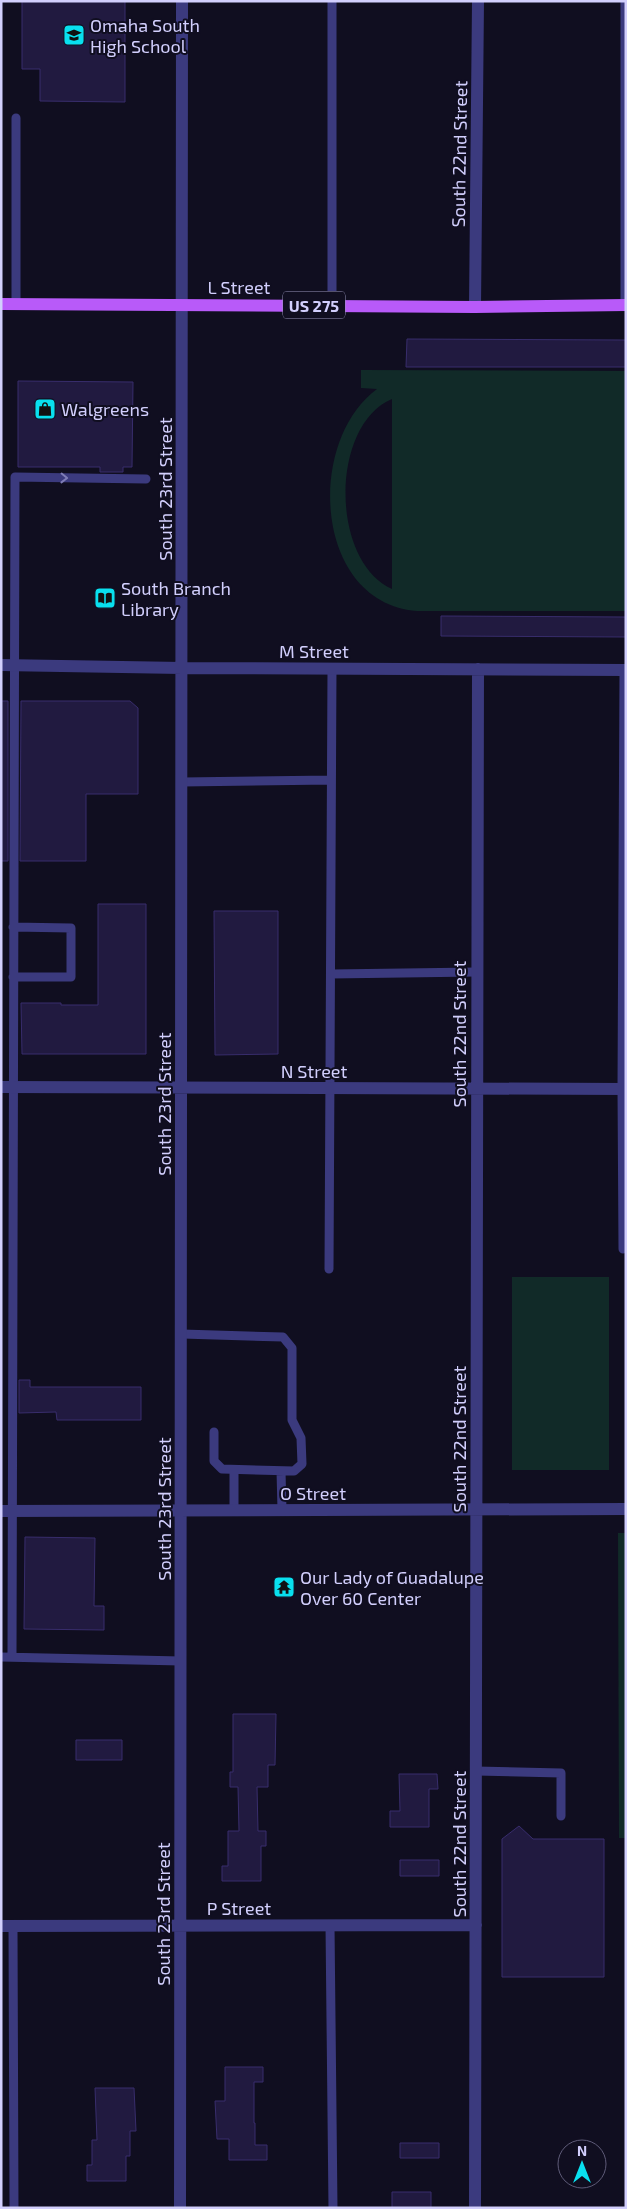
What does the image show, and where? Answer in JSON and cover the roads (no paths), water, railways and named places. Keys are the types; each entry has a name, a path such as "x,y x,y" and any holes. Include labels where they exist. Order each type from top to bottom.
{"main road":[{"name":"L Street","path":"1,304 474,307 625,305"}],"street":[{"name":"South 23rd Street","path":"180,2208 182,1"},
{"name":"South 22nd Street","path":"474,307 478,1"},
{"name":"M Street","path":"7,665 182,668 625,670"},
{"name":"South 22nd Street","path":"476,2208 476,972 478,670"},
{"name":"N Street","path":"7,1087 624,1089"},
{"name":"O Street","path":"7,1511 626,1508"},
{"name":"P Street","path":"7,1926 476,1925"}],"lane":[{"path":"332,1 332,305"},
{"path":"625,1 625,305"},
{"path":"16,118 16,304"},
{"path":"12,1657 7,1511 7,1087 13,977 13,927 7,665 15,477 146,479"},
{"path":"329,1269 332,669"},
{"path":"623,1249 625,670"},
{"path":"182,782 332,780"},
{"path":"13,927 71,928 71,977 13,977"},
{"path":"330,974 476,972"},
{"path":"182,1334 283,1337 292,1348 292,1420 302,1438 302,1464 294,1471 222,1469 214,1461 214,1432"},
{"path":"234,1470 234,1510"},
{"path":"281,1471 282,1510"},
{"path":"1,1657 181,1661"},
{"path":"476,1771 561,1773 561,1816"},
{"path":"330,1925 333,2208"},
{"path":"7,1926 14,2208"}],"place":[{"name":"Omaha South High School","path":"74,35"},
{"name":"Walgreens","path":"45,409"},
{"name":"South Branch Library","path":"105,598"},
{"name":"Our Lady of Guadalupe Over 60 Center","path":"284,1587"}]}
